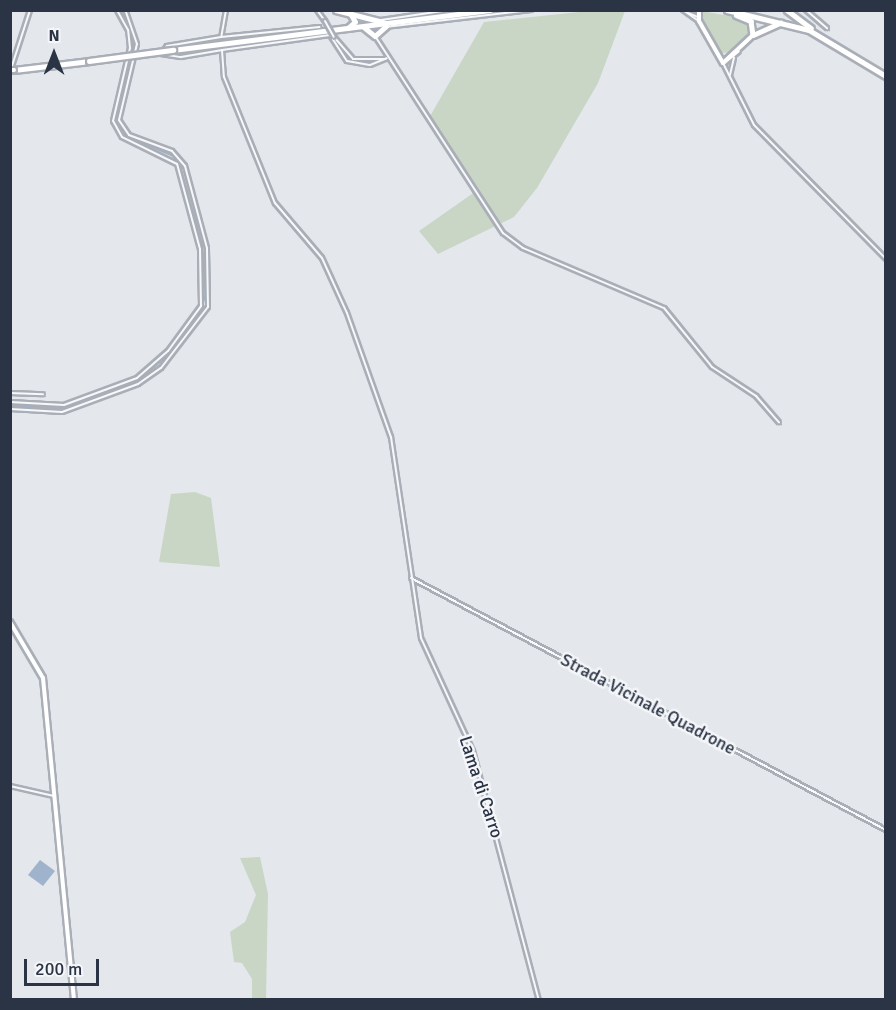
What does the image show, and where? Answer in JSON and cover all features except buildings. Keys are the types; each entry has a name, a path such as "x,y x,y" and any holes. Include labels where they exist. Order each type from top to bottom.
{"main road":[{"path":"336,10 391,23"},
{"path":"12,71 489,10"},
{"path":"698,10 698,19 723,63 753,35 769,25 795,25"},
{"path":"727,10 795,25 824,36"},
{"path":"727,10 751,21 753,35"},
{"path":"788,10 885,76"},
{"path":"347,28 356,22 351,15"},
{"path":"362,27 375,36 382,27 391,23"},
{"path":"714,48 732,56"},
{"path":"10,622 43,678 74,999"}],"street":[{"path":"12,71 30,10"},
{"path":"10,402 64,405 102,391 155,365 192,320 203,297 200,249 184,185 172,159 122,137 113,121 130,41 117,10"},
{"path":"10,409 62,412 104,397 155,373 198,325 209,300 207,248 191,183 179,157 139,139 119,120 136,44 125,10"},
{"path":"221,38 226,10"},
{"path":"317,10 334,37 353,59 386,58"},
{"path":"376,21 449,10"},
{"path":"382,27 531,10"},
{"path":"690,14 698,10"},
{"path":"806,10 827,28"},
{"path":"684,11 698,19"},
{"path":"684,11 698,19"},
{"path":"319,27 221,38 160,50 164,57 181,57 330,35 347,61 370,65 386,58"},
{"path":"375,36 386,58 503,233 523,248 664,308 712,367 756,396 778,422"},
{"name":"Lama di Carro","path":"222,50 224,77 275,203 322,258 383,413 395,460 421,638 472,751 540,999"},
{"path":"730,78 732,56"},
{"path":"723,63 754,125 885,258"},
{"path":"121,80 127,82"},
{"path":"136,145 139,139"},
{"path":"184,185 191,183"},
{"path":"200,249 207,248"},
{"path":"192,320 198,325"},
{"path":"102,391 104,397"},
{"path":"10,393 43,393"},
{"path":"23,410 24,403"},
{"name":"Strada Vicinale Quadrone","path":"411,578 885,830"},
{"path":"10,786 54,796"}],"green space":[{"path":"589,11 625,11 598,83 537,188 514,217 438,254 419,231 479,189 429,118 484,22"},
{"path":"701,11 746,19 751,33 734,52 722,53 701,22"},
{"path":"195,492 211,498 220,567 159,562 171,494"},
{"path":"260,857 268,894 266,999 252,999 252,979 242,963 234,962 230,932 245,922 256,895 240,858"}],"water":[{"path":"40,860 55,871 43,886 28,875"}],"waterway":[{"path":"121,10 128,23"},
{"path":"120,95 133,48 131,30"},
{"path":"115,115 126,136 176,157"},
{"path":"179,161 203,246 206,295 199,316"},
{"path":"10,405 63,409 137,381 173,351"}]}
